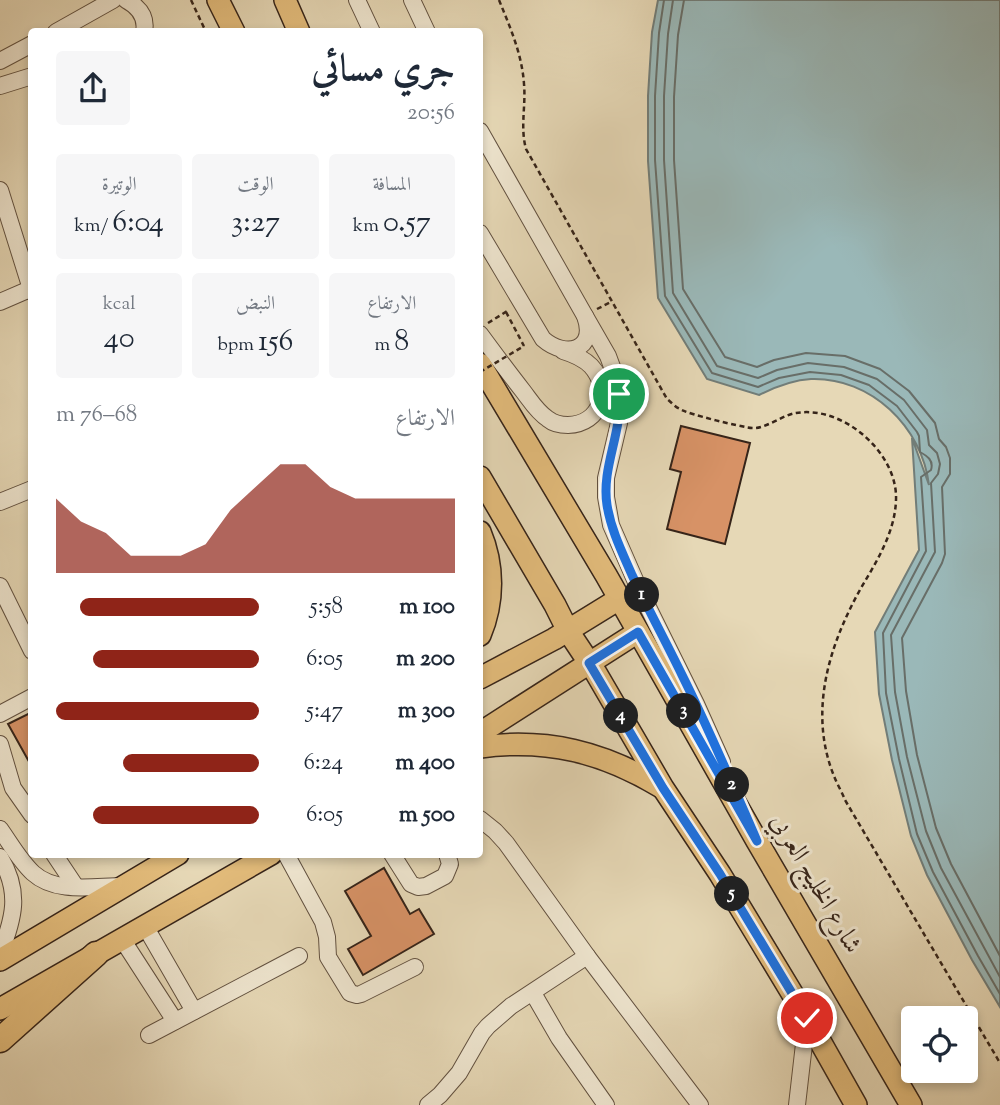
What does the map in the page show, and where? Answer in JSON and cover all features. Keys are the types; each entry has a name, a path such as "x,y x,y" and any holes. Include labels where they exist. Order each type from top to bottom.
{"highway":[{"path":"0,1040 96,954"}],"main road":[{"path":"218,0 232,28"},
{"path":"285,0 297,28"},
{"name":"شارع الخليج العربي","path":"483,369 606,575 911,1105"},
{"path":"483,482 568,631 663,788 720,874 856,1105"},
{"path":"483,540 491,578 489,605 483,625"},
{"path":"483,676 568,631 619,599"},
{"path":"483,731 638,632"},
{"path":"483,747 523,744 572,749 619,765 663,788"},
{"path":"0,960 171,858"},
{"path":"0,1009 264,858"}],"street":[{"path":"79,0 86,16"},
{"path":"64,28 113,0"},
{"path":"126,0 142,14 144,28"},
{"path":"357,0 370,28"},
{"path":"412,0 425,28"},
{"path":"0,61 28,46"},
{"path":"0,86 28,77"},
{"path":"483,136 612,366 619,394 619,423 606,478 611,525 757,841"},
{"path":"0,190 28,281"},
{"path":"483,238 539,334 547,343 579,356 591,366 598,377 601,402 594,415 573,425 552,422 544,416 483,338"},
{"path":"0,302 28,292"},
{"path":"561,350 575,349 583,343 588,331 585,316"},
{"path":"0,502 28,491"},
{"path":"0,586 28,643"},
{"path":"0,715 28,699"},
{"path":"0,744 13,788 28,809"},
{"path":"483,821 506,843 587,957 700,1105"},
{"path":"0,829 33,873 52,884 76,887 125,886"},
{"path":"0,857 7,869 13,891 13,914 0,954"},
{"path":"57,858 76,887"},
{"path":"288,858 323,922 328,957 350,993 362,994 415,967"},
{"path":"395,858 411,884 418,887 426,886 444,876 450,864 448,858"},
{"path":"145,926 194,1011"},
{"path":"122,939 174,1021"},
{"path":"149,1035 299,956"},
{"path":"428,1105 459,1073 488,1026 511,1006 587,957"},
{"path":"533,993 559,1038 606,1105"},
{"path":"797,1105 807,1018"}],"path":[{"path":"191,0 204,28"},
{"path":"499,0 519,52 524,85 523,129 526,149 667,399 681,410 754,428 799,412 832,415 867,438 891,471 897,488 896,510 878,559 847,614 836,640 824,687 824,734 833,775 845,800 1000,1063"},
{"path":"483,327 506,312 524,346 483,370"}],"water":[{"path":"658,0 1000,0 1000,1007 927,875 911,836 879,694 875,632 919,550 912,438 929,485 924,464 916,444 904,425 873,396 854,387 811,379 784,384 759,395 707,379 658,298 648,161 648,96 652,32"}],"building":[{"path":"681,426 750,443 725,544 667,529 681,472 670,469"},
{"path":"28,714 28,760 8,724"},
{"path":"384,868 410,914 419,909 434,934 363,975 348,949 371,936 345,891"}],"route":[{"path":"619,394 619,423 605,488 615,538 696,704 757,841 638,632 589,663 663,788 720,874 807,1018"}]}
